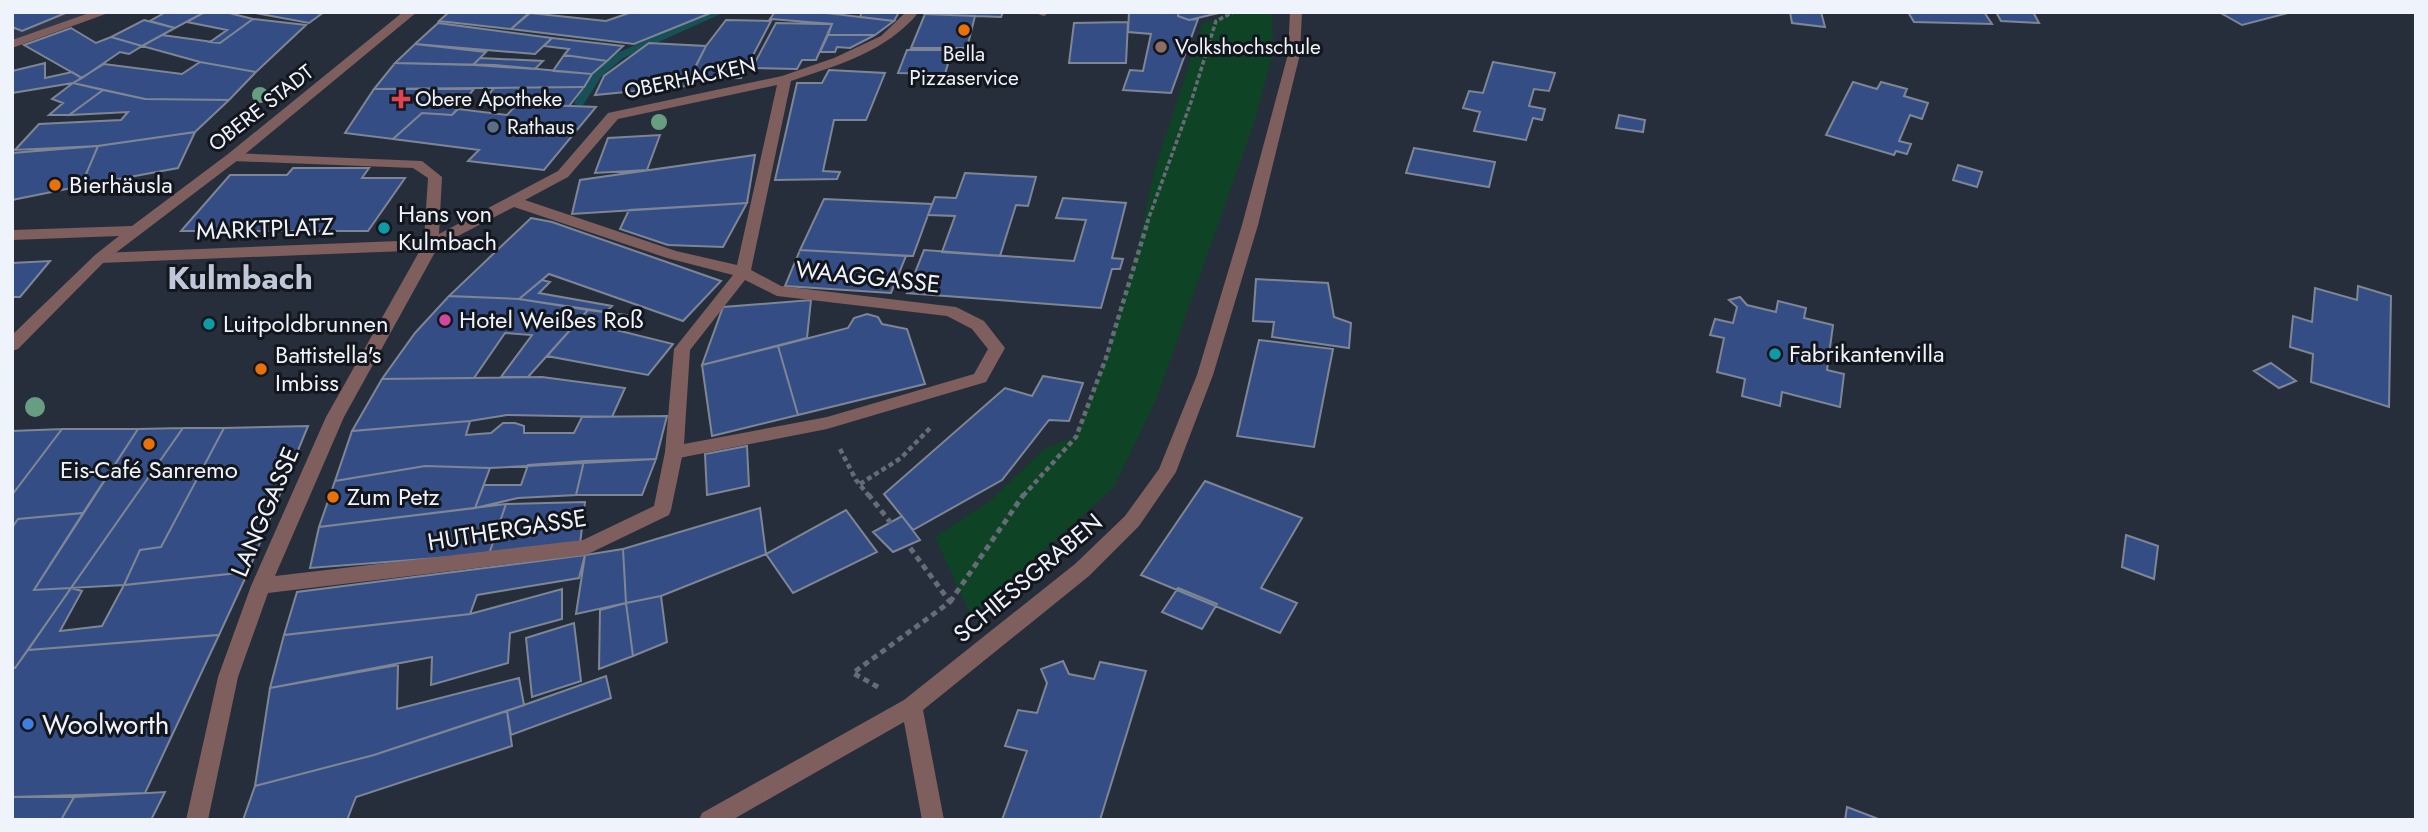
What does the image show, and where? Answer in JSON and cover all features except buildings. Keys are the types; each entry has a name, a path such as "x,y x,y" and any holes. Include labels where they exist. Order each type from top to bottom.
{"street":[{"path":"12,44 105,12"},
{"name":"OBERE STADT","path":"12,345 100,258 233,158 411,12"},
{"name":"OBERHACKEN","path":"512,201 563,174 613,116 785,79 839,61 885,39 913,12"},
{"path":"1038,12 1044,12"},
{"name":"SCHIESSGRABEN","path":"710,820 912,707 1082,570 1132,521 1167,472 1205,375 1250,225 1294,54 1296,12"},
{"name":"OBERHACKEN","path":"743,272 785,79"},
{"path":"233,158 417,164 435,177 431,245"},
{"name":"MARKTPLATZ","path":"100,258 431,245 512,201"},
{"name":"WAAGGASSE","path":"512,201 672,255 743,272 777,291 950,310 978,325 997,348 980,378 827,423 674,452"},
{"path":"12,235 133,231"},
{"name":"LANGGASSE","path":"197,820 228,677 261,586 335,417 431,245"},
{"name":"HUTHERGASSE","path":"261,586 586,547 663,510 674,452 682,349 743,272"},
{"path":"912,707 933,820"}],"path":[{"path":"912,707 853,673 950,602 1028,489 1076,437 1106,358 1138,250 1191,102 1216,21 1234,12"},
{"path":"827,423 860,484 891,523"},
{"path":"860,484 901,458"},
{"path":"908,545 950,602"}],"shaded area":[{"path":"12,12 94,12 12,40"}],"green space":[{"path":"1234,12 1272,12 1273,53 1254,123 1156,400 1114,487 971,616 935,537 990,501 1044,449 1076,436 1106,358 1137,250 1154,172 1202,24"}],"waterway":[{"path":"579,103 597,75 619,56 720,12"}],"place":[{"name":"Bella Pizzaservice","path":"964,30"},
{"name":"Volkshochschule","path":"1161,47"},
{"name":"Obere Apotheke","path":"401,99"},
{"name":"Rathaus","path":"493,127"},
{"name":"Bierhäusla","path":"55,185"},
{"name":"Hans von Kulmbach","path":"384,228"},
{"name":"Hotel Weißes Roß","path":"445,320"},
{"name":"Luitpoldbrunnen","path":"209,324"},
{"name":"Fabrikantenvilla","path":"1775,354"},
{"name":"Battistella's Imbiss","path":"261,369"},
{"name":"Eis-Café Sanremo","path":"149,444"},
{"name":"Zum Petz","path":"333,497"},
{"name":"Woolworth","path":"28,724"}],"district":[{"name":"Kulmbach","path":"240,278"}]}
